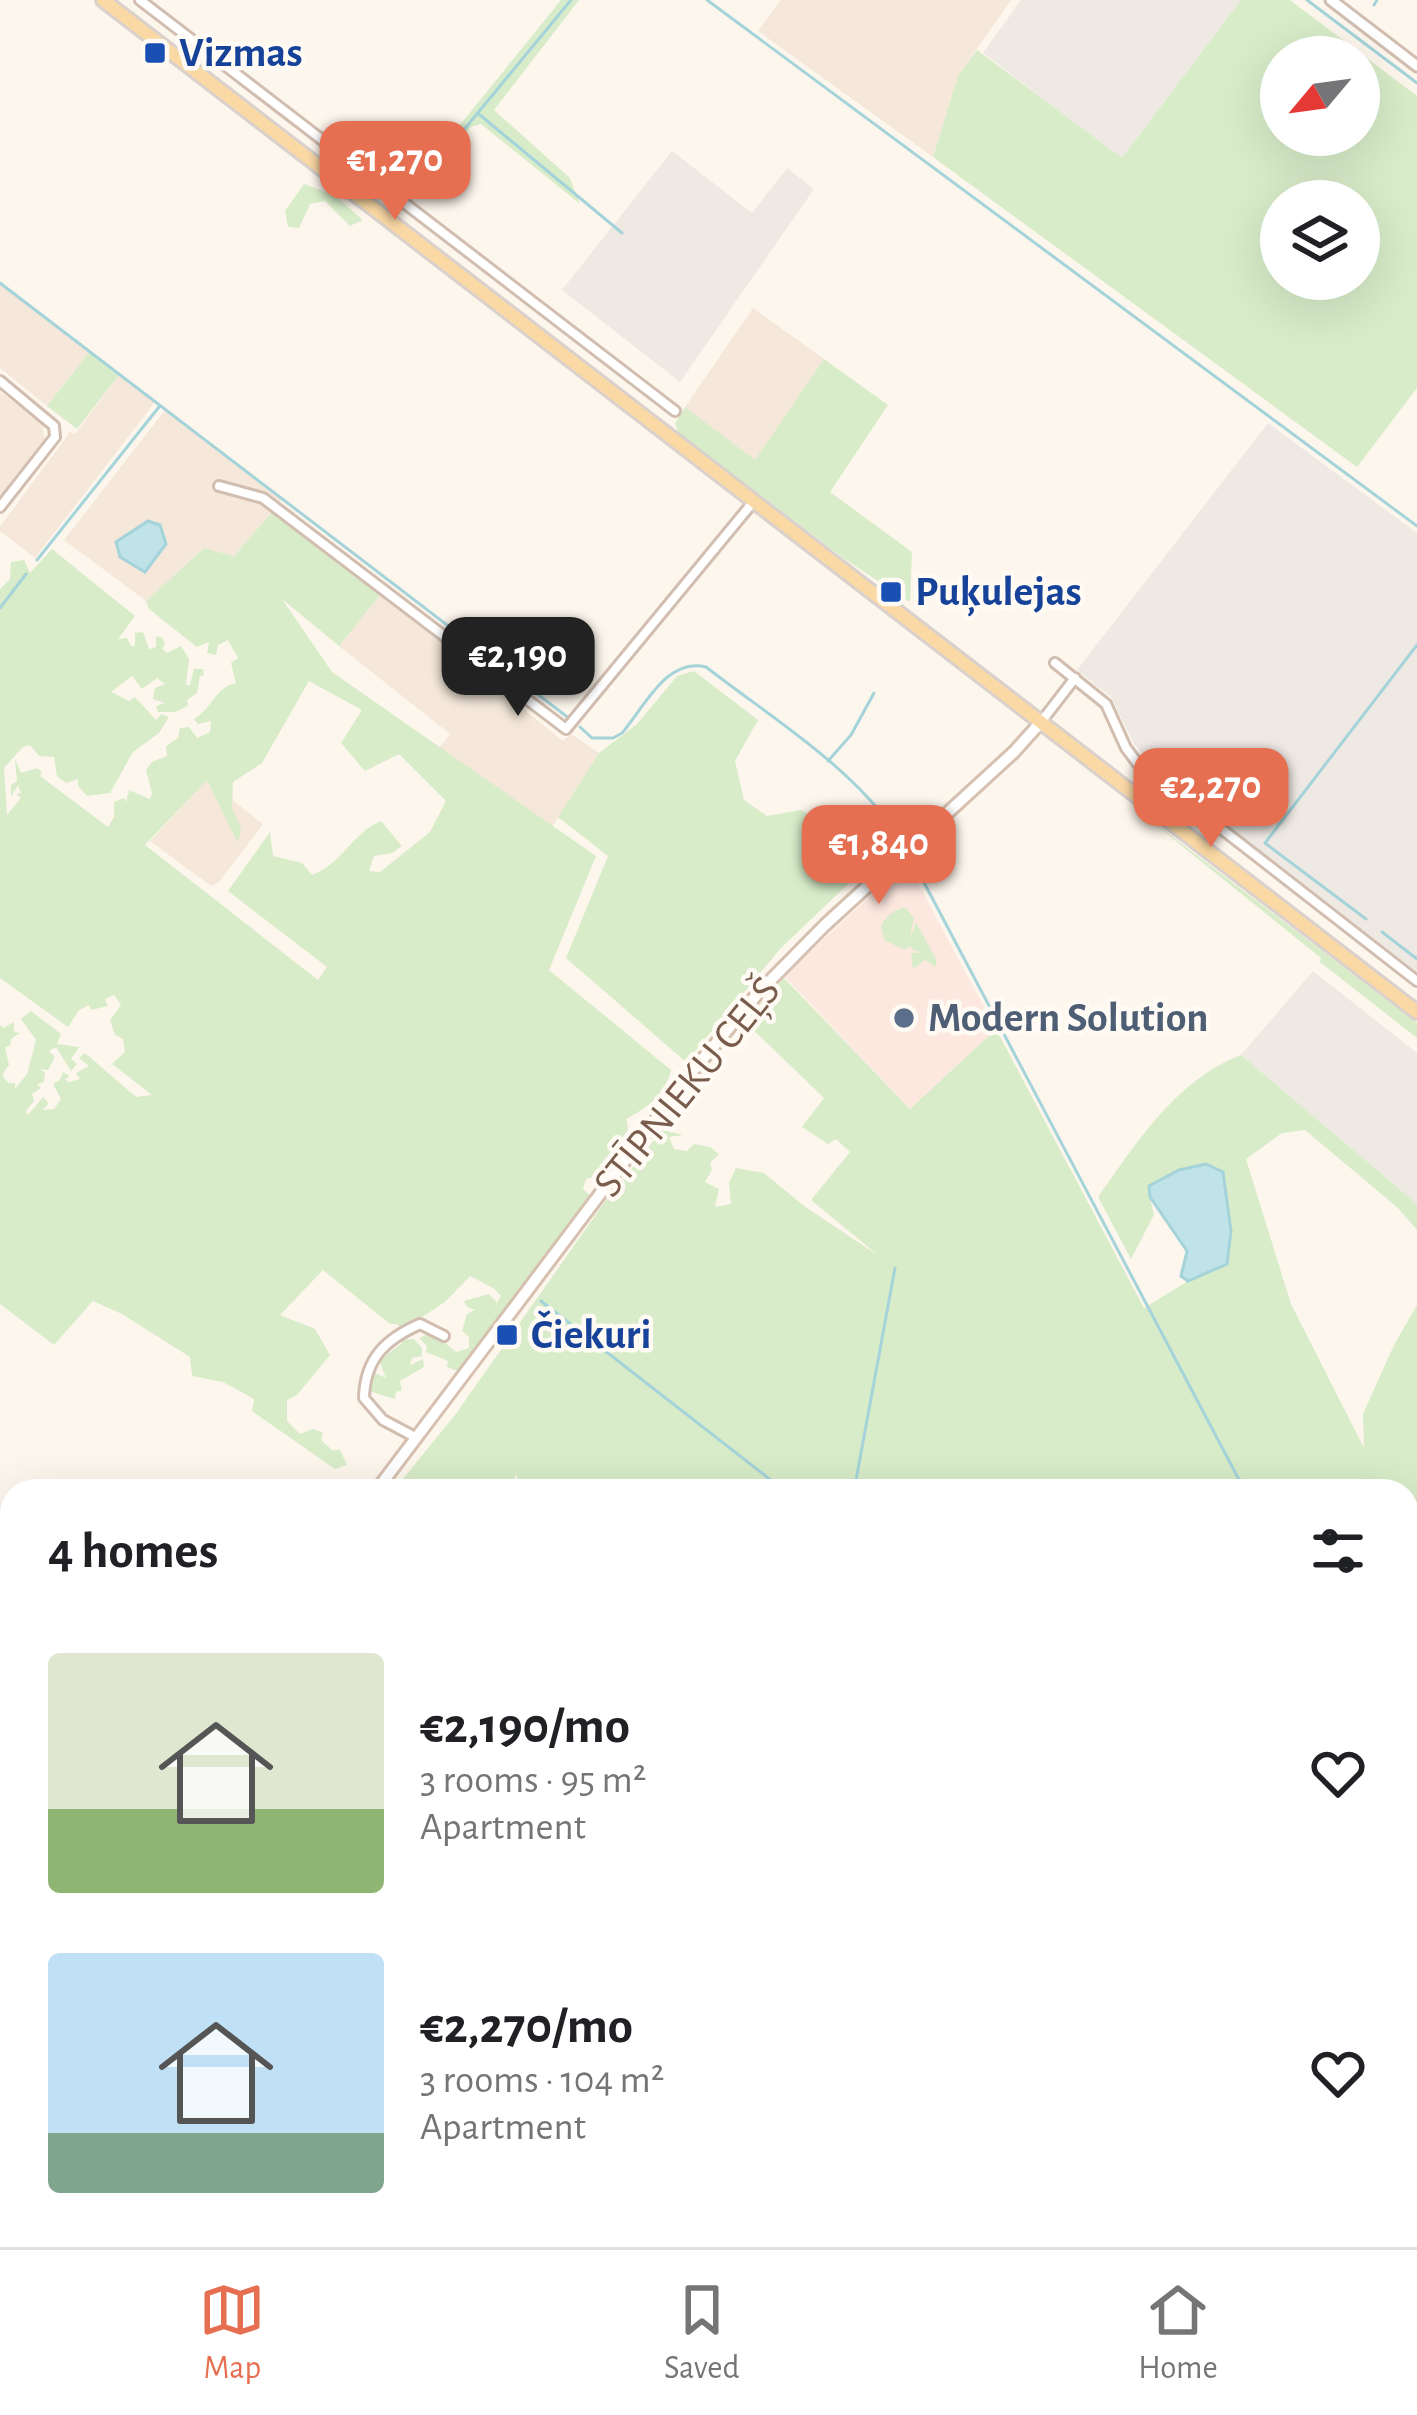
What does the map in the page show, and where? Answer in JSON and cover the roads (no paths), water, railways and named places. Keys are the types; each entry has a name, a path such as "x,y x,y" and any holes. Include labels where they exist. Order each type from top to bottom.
{"main road":[{"path":"103,0 1417,1012"},
{"name":"STĪPNIEKU CEĻŠ","path":"385,1479 692,1072 759,992 1041,722"}],"street":[{"path":"140,0 675,411"},
{"path":"1331,0 1417,65"},
{"path":"0,381 54,425 55,436 0,507"},
{"path":"219,486 263,498 566,729 754,501"},
{"path":"1055,663 1106,704 1138,764 1417,981"},
{"path":"1041,722 1075,678"},
{"path":"417,1438 383,1420 364,1398 364,1378 388,1339 420,1324 444,1336"}],"water":[{"path":"148,521 160,525 166,544 145,572 120,557 116,542"},
{"path":"1206,1164 1223,1172 1231,1231 1227,1264 1188,1281 1181,1276 1187,1251 1150,1197 1149,1186 1179,1170"}],"waterway":[{"path":"434,166 571,0"},
{"path":"707,0 1417,526"},
{"path":"1307,0 1417,83"},
{"path":"1374,5 1377,0"},
{"path":"480,115 622,233"},
{"path":"0,283 570,719"},
{"path":"37,560 159,407"},
{"path":"0,608 26,574"},
{"path":"1366,919 1265,843 1417,645"},
{"path":"580,727 592,738 613,738 668,676 692,666 706,667 834,765 898,835"},
{"path":"828,761 851,735 874,693"},
{"path":"919,873 1239,1479"},
{"path":"1382,932 1417,959"},
{"path":"856,1479 895,1268"},
{"path":"541,1301 770,1479"}],"place":[{"name":"Vizmas","path":"155,53"},
{"name":"Puķulejas","path":"891,592"},
{"name":"Modern Solution","path":"904,1018"},
{"name":"Čiekuri","path":"507,1335"}]}
